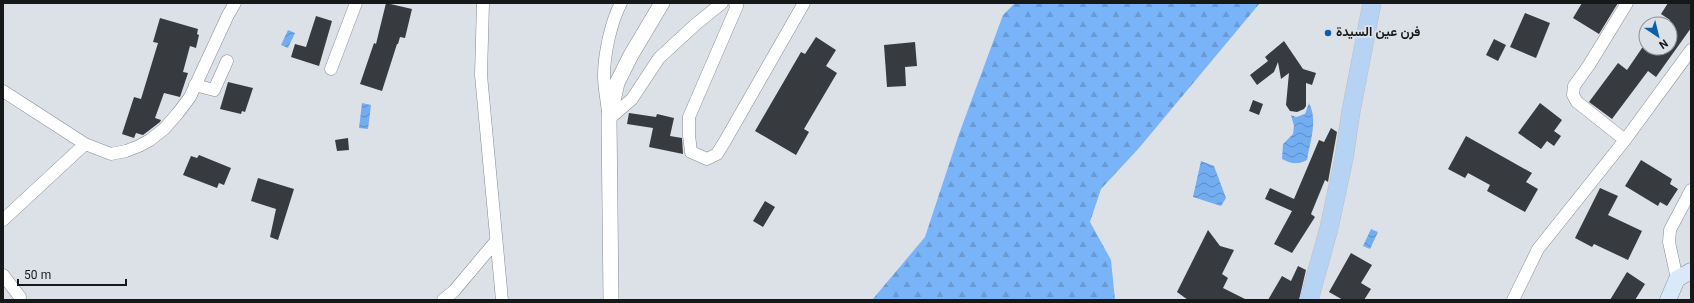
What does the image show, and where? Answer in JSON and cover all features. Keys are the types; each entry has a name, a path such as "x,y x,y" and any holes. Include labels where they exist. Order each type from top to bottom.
{"main road":[{"path":"1309,300 1329,228 1344,158 1351,111 1372,3"},
{"path":"1668,300 1677,279 1691,271"}],"street":[{"path":"3,91 85,144 111,154 139,146 164,129 190,97 235,3"},
{"path":"331,69 356,3"},
{"path":"482,3 481,75 502,300"},
{"path":"611,300 608,119 604,76 607,52 616,14 621,3"},
{"path":"608,119 617,83 631,55 662,3"},
{"path":"608,119 632,99 659,58 696,24 722,3"},
{"path":"735,3 737,6 689,117 689,135 692,152 707,159 717,154 804,3"},
{"path":"1625,140 1576,102 1573,95 1574,86 1589,65 1627,3"},
{"path":"1513,300 1538,249 1625,140 1691,50"},
{"path":"195,85 214,90 226,61"},
{"path":"3,220 85,144"},
{"path":"1677,279 1669,242 1670,230 1691,190"},
{"path":"443,300 454,291 496,241"},
{"path":"3,275 20,297"}],"green space":[{"path":"1015,3 1260,3 1139,148 1101,189 1090,222 1111,260 1115,300 872,300 925,237 959,134 1003,15"}],"water":[{"path":"288,30 295,33 288,48 281,45"},
{"path":"362,103 371,105 368,129 359,128"},
{"path":"1309,103 1312,110 1313,124 1307,160 1300,163 1289,162 1282,159 1283,144 1293,134 1294,126 1291,115 1296,117 1305,114"},
{"path":"1201,161 1214,166 1226,198 1221,206 1193,197"},
{"path":"1371,229 1378,232 1370,249 1363,246"}],"building":[{"path":"386,3 412,9 405,38 400,37 382,91 360,84 374,43 376,44"},
{"path":"1582,3 1618,3 1599,34 1573,18"},
{"path":"1668,3 1691,3 1691,28 1678,46 1678,16 1664,16 1661,14"},
{"path":"1525,13 1550,23 1536,58 1510,47"},
{"path":"316,16 332,21 319,66 291,57 295,44 306,47"},
{"path":"160,18 198,29 197,34 199,35 196,48 190,46 183,72 188,73 180,97 164,93 155,118 161,120 160,122 143,135 136,133 134,138 122,134 134,97 141,99 158,43 153,42"},
{"path":"816,37 836,50 826,66 837,73 804,129 809,132 796,155 755,131 801,52 805,54"},
{"path":"1494,39 1506,45 1498,61 1486,55"},
{"path":"1284,41 1303,69 1316,73 1312,85 1306,83 1306,106 1304,109 1297,112 1290,111 1286,105 1289,73 1281,79 1278,62 1274,72 1257,85 1250,75 1268,61 1265,57"},
{"path":"915,42 917,66 905,67 906,86 887,87 884,45"},
{"path":"1638,54 1638,56 1671,56 1656,77 1648,71 1612,119 1589,102 1618,63 1627,70"},
{"path":"228,82 253,88 245,112 242,111 241,114 220,109"},
{"path":"1253,100 1263,104 1259,115 1249,111"},
{"path":"1540,103 1562,120 1554,131 1561,136 1554,146 1547,141 1541,149 1518,133"},
{"path":"629,113 656,117 657,114 674,118 670,136 682,138 683,154 649,147 653,128 627,124"},
{"path":"1331,128 1337,132 1328,182 1325,180 1311,214 1315,217 1292,253 1274,244 1292,211 1265,199 1270,188 1294,199 1319,140 1324,142"},
{"path":"1466,136 1532,173 1526,182 1538,189 1525,212 1487,191 1490,185 1468,173 1465,178 1448,169"},
{"path":"348,138 349,150 337,151 335,140"},
{"path":"199,155 231,168 224,185 219,183 217,188 183,175 191,156 197,158"},
{"path":"1641,160 1672,179 1670,184 1678,189 1667,206 1660,202 1658,206 1625,186"},
{"path":"258,178 294,189 278,240 270,237 276,209 251,201"},
{"path":"1600,188 1618,196 1608,215 1642,231 1628,260 1594,244 1592,247 1575,238"},
{"path":"765,201 775,207 763,227 753,221"},
{"path":"1208,230 1220,246 1234,250 1222,274 1228,278 1223,288 1247,300 1188,300 1177,292"},
{"path":"1351,253 1372,265 1361,283 1371,289 1364,300 1343,300 1329,292"},
{"path":"1298,266 1306,270 1299,300 1268,300 1282,276 1291,281"},
{"path":"1627,272 1645,284 1635,300 1610,300"}],"place":[{"name":"فرن عين السيدة","path":"1328,33"}]}
